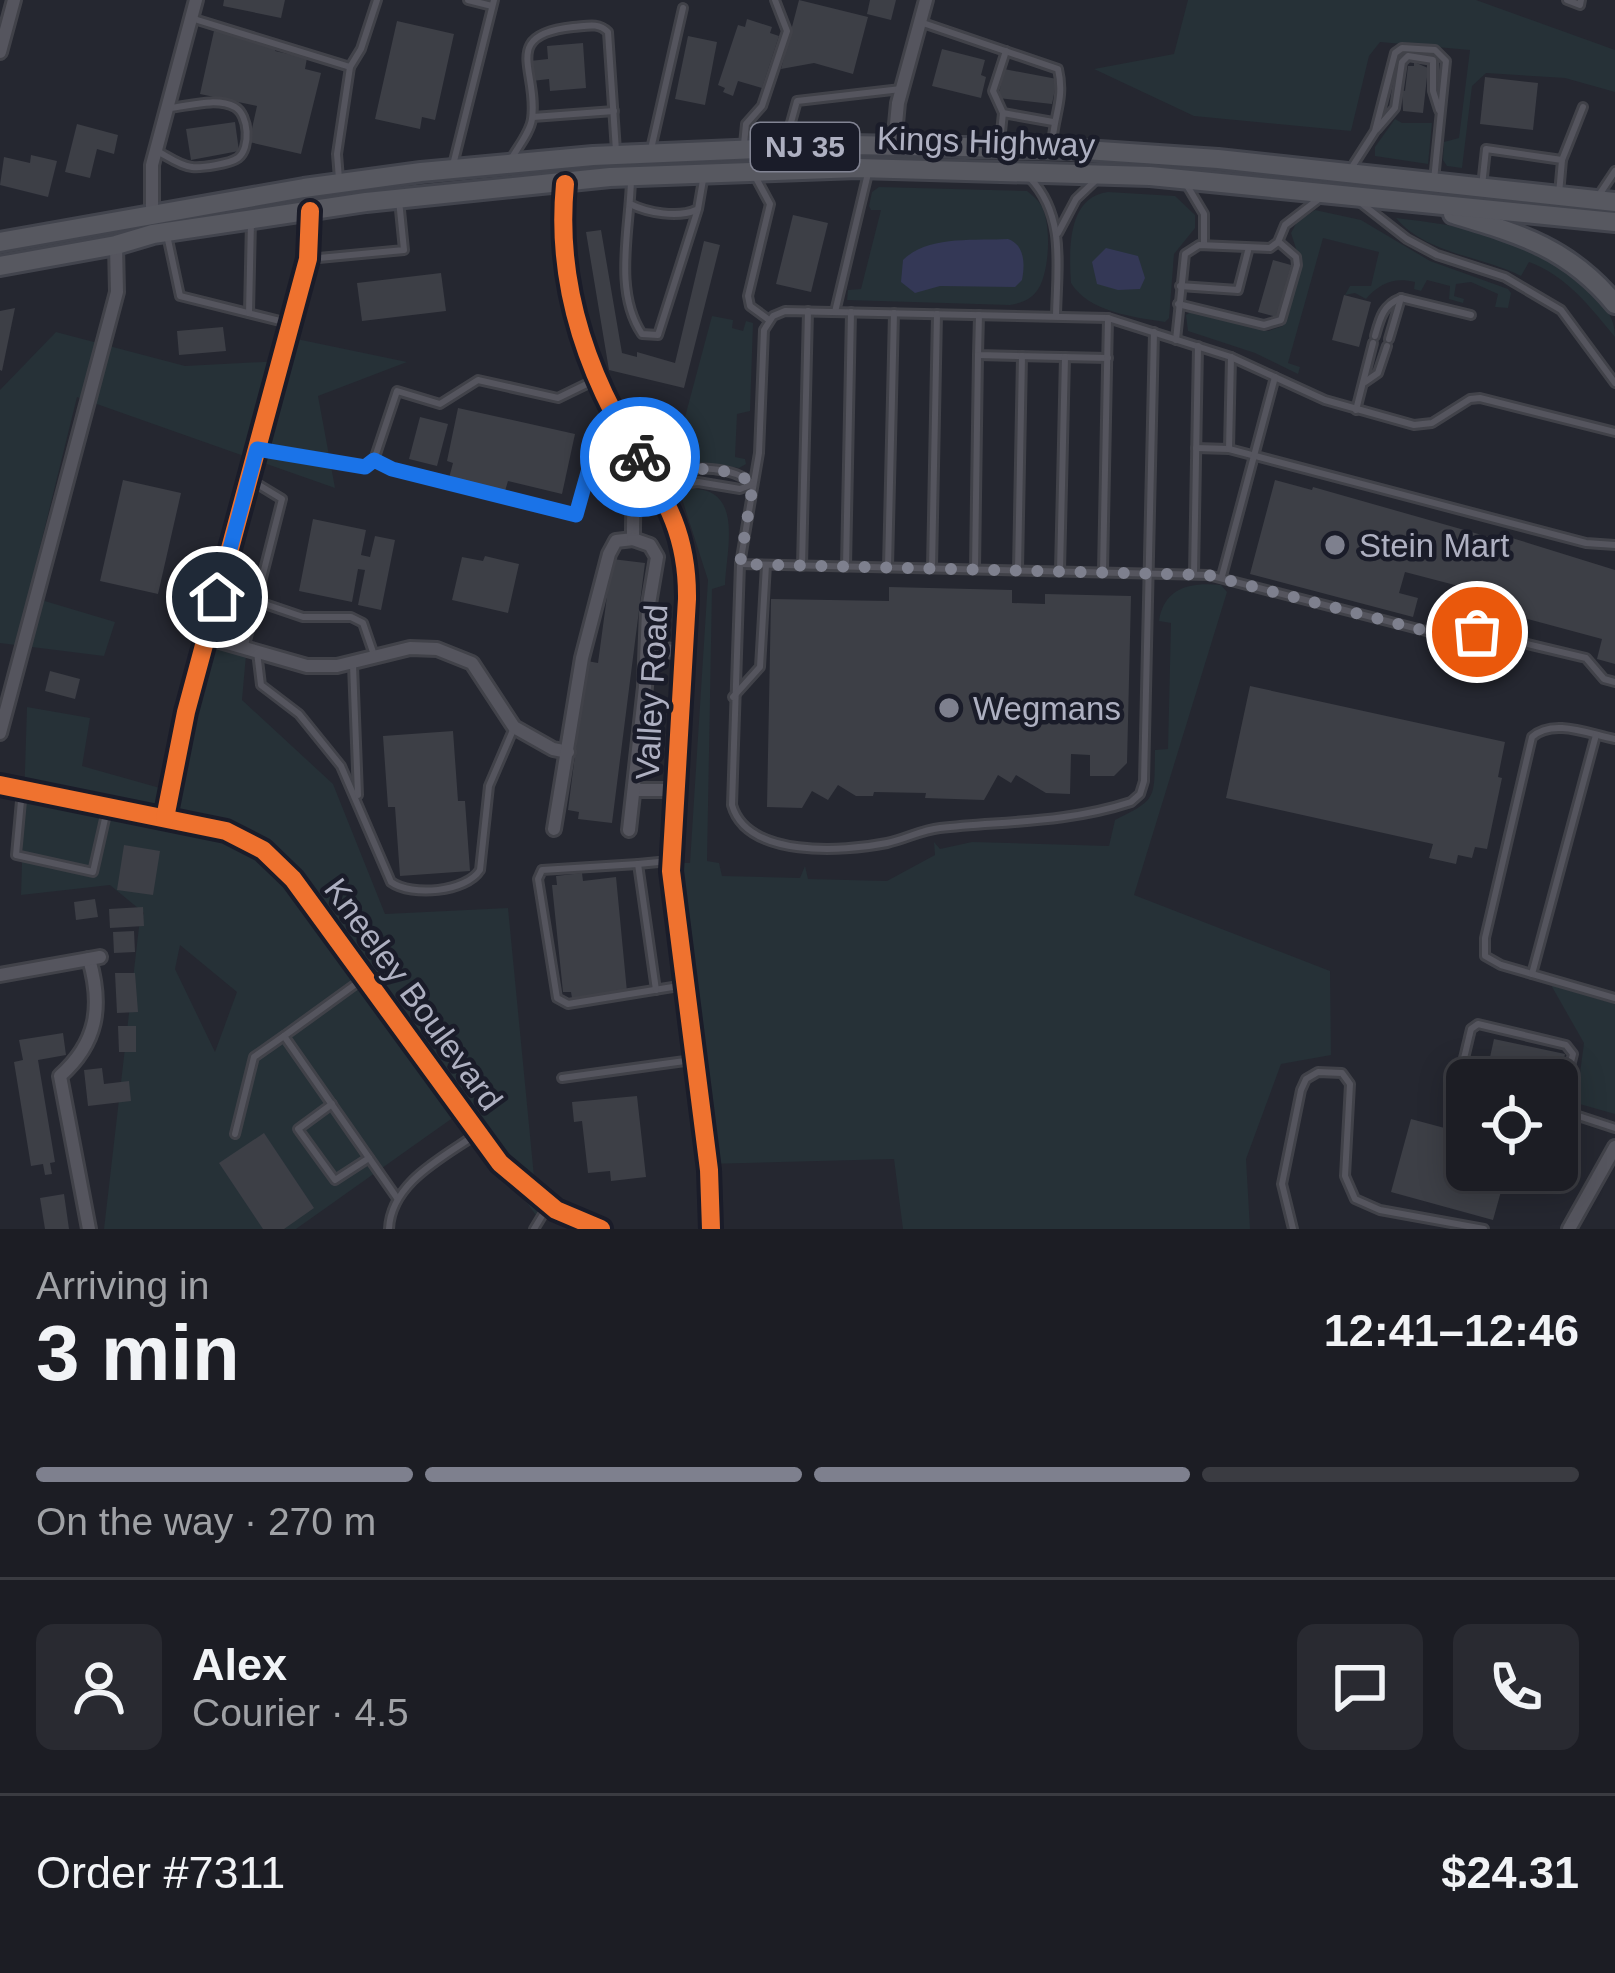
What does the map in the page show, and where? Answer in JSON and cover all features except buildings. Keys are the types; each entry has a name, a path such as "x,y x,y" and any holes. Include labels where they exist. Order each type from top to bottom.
{"main road":[{"name":"Kings Highway","path":"0,242 339,183 509,164 744,148 999,147 1218,159 1605,201"},
{"name":"Kings Highway","path":"0,266 166,232 399,198 704,172 870,168 1103,174 1615,222"},
{"path":"1419,205 1555,250 1580,266 1615,304"}],"street":[{"path":"0,52 14,0"},
{"path":"152,213 150,183 156,150 196,0"},
{"path":"894,146 902,89 926,0"},
{"name":"Valley Road","path":"565,184 562,225 568,288 578,328 597,379 658,487 686,554 672,861 709,1170 711,1229"},
{"path":"165,818 172,769 308,260 310,211"},
{"path":"0,733 117,292 116,245"},
{"path":"634,538 636,482 646,466"},
{"path":"554,829 582,658 609,554 616,541 634,538 650,545 657,557 629,830"},
{"path":"206,637 307,666 337,666 410,648 436,649 472,663 514,727 568,752"},
{"path":"648,650 684,651"},
{"name":"Kneeley Boulevard","path":"0,785 226,831 263,850 292,879 515,1179 549,1205 601,1229"},
{"path":"634,790 675,790"},
{"path":"0,975 94,958 96,1012 81,1058 61,1076 88,1229"},
{"path":"1569,1229 1615,1147"}],"lane":[{"path":"339,183 337,154 350,68 377,0"},
{"path":"452,169 493,3 468,0"},
{"path":"744,148 746,124 762,106 787,31 776,0"},
{"path":"1568,0 1580,4 1581,0"},
{"path":"651,153 682,8"},
{"path":"191,18 350,68"},
{"path":"920,22 1058,69 1064,91 1053,122 1052,149"},
{"path":"509,164 532,117 528,59 533,40 547,30 595,25 608,32 617,155"},
{"path":"1375,131 1395,53 1402,48 1435,50 1445,56 1434,183"},
{"path":"999,147 1003,113 994,91 1006,51"},
{"path":"1348,174 1395,108 1402,62 1408,56 1433,60 1432,91 1441,113"},
{"path":"784,147 797,101 902,89"},
{"path":"156,150 193,168 234,160 243,149 244,115 238,109 209,103 166,109"},
{"path":"1559,196 1562,160 1583,106"},
{"path":"532,117 614,111"},
{"path":"1003,113 1053,122"},
{"path":"1482,189 1486,149 1562,160"},
{"path":"835,311 870,168"},
{"path":"752,171 770,204 748,296 750,306 769,320"},
{"path":"1024,171 1048,202 1058,233 1056,316"},
{"path":"1605,201 1615,171"},
{"path":"631,176 624,258 632,320 642,334 658,335 698,209 704,172"},
{"path":"1058,233 1076,199 1103,174"},
{"path":"1183,179 1204,214 1204,245"},
{"path":"1176,340 1185,254 1204,245 1270,248 1285,225 1325,195"},
{"path":"308,260 404,250 399,198"},
{"path":"1355,199 1437,255 1481,268 1561,310 1615,383"},
{"path":"630,204 642,210 686,214 698,209"},
{"path":"249,313 251,219"},
{"path":"166,232 180,296 291,323"},
{"path":"1178,304 1264,326 1281,320 1298,265 1288,248 1278,242"},
{"path":"1180,286 1238,290 1249,250"},
{"path":"1362,383 1378,373 1401,298"},
{"path":"1356,410 1381,314 1390,302 1401,298 1471,315"},
{"path":"1154,332 1144,781 1137,799 1037,823 936,828 872,846 766,843 740,824 732,805 740,564 759,453 763,338 769,320 785,311 1108,318 1154,332 1176,340 1232,357 1356,410 1422,425 1480,398 1615,432"},
{"path":"802,566 808,311"},
{"path":"846,567 851,312"},
{"path":"888,567 894,313"},
{"path":"932,568 937,314"},
{"path":"975,569 980,315"},
{"path":"1103,572 1108,318"},
{"path":"1194,574 1198,346"},
{"path":"978,355 1108,358"},
{"path":"1018,570 1022,356"},
{"path":"1060,571 1065,357"},
{"path":"1229,449 1232,357"},
{"path":"1222,577 1276,376"},
{"path":"257,449 365,467 374,460 397,391 440,404 478,380 558,398 597,379"},
{"path":"374,460 392,469 576,515 597,440 622,426"},
{"path":"1196,448 1229,449 1586,543 1615,545"},
{"path":"658,487 670,473 700,469 742,475 753,484"},
{"path":"249,479 282,499 256,601 250,650 261,685 298,714 327,747 358,799 391,882 407,890 468,883 480,870 489,786 514,727"},
{"path":"658,487 698,482 740,489 753,484"},
{"path":"740,564 1222,577 1461,640 1477,632 1586,658 1604,679 1615,682"},
{"path":"733,697 760,667 766,565"},
{"path":"256,601 303,617 351,617 363,623 374,655"},
{"path":"353,661 358,799"},
{"path":"1615,739 1553,727 1532,737 1485,938 1485,956 1615,998"},
{"path":"1532,974 1596,735"},
{"path":"22,790 16,855 93,872 108,806"},
{"path":"672,861 542,870 538,879 557,998 568,1004 685,985"},
{"path":"638,864 656,990"},
{"path":"235,1135 254,1057 364,978"},
{"path":"1464,1059 1471,1029 1478,1024 1566,1045 1572,1059"},
{"path":"284,1036 398,1198"},
{"path":"562,1078 695,1060"},
{"path":"1293,1229 1282,1184 1300,1090 1306,1079 1332,1071 1342,1073 1350,1084 1345,1176 1355,1199 1380,1210 1484,1229"},
{"path":"332,1104 298,1130 335,1180 369,1158"},
{"path":"1578,1115 1615,1127"},
{"path":"388,1229 398,1198 416,1177 478,1133"},
{"path":"534,1229 549,1205"}],"shaded area":[{"path":"1188,0 1476,0 1615,50 1615,92 1565,78 1486,73 1472,86 1462,168 1447,166 1444,142 1459,138 1470,50 1380,42 1369,56 1351,131 1194,116 1094,69 1174,54"},
{"path":"1395,119 1432,123 1428,164 1375,156 1375,147"},
{"path":"879,187 1027,191 1045,213 1048,236 1047,262 1036,292 1010,305 847,300 848,290 861,289 881,210 869,206 872,192"},
{"path":"1108,192 1175,196 1195,215 1195,228 1174,254 1165,322 1100,307 1071,283 1071,241 1078,214 1095,196"},
{"path":"1315,210 1361,220 1430,261 1508,289 1508,308 1495,307 1498,294 1471,282 1456,284 1454,296 1464,299 1463,303 1449,299 1450,286 1427,280 1421,291 1414,289 1415,282 1400,280 1382,285 1366,299 1355,293 1345,295 1350,286 1371,286 1379,252 1323,238 1288,363 1300,367 1298,374 1255,353 1188,331 1186,315 1192,311 1268,331 1283,326 1301,264 1291,233 1297,222"},
{"path":"1396,218 1474,230 1547,257 1599,299 1615,337 1577,294 1543,268 1529,262 1521,276 1438,247"},
{"path":"712,316 733,320 732,328 743,331 746,321 753,323 750,411 737,414 735,457 745,459 746,464 739,468 693,461 666,467 633,420 681,432"},
{"path":"56,332 185,366 282,361 287,337 407,362 318,396 335,488 77,397 28,596 115,622 104,656 0,643 0,390"},
{"path":"690,489 719,498 728,524 725,585 712,589 707,861 719,863 722,876 800,878 805,866 808,879 887,881 935,855 934,842 940,849 972,842 1109,846 1115,820 1151,795 1155,750 1168,749 1171,623 1159,621 1162,610 1173,594 1190,586 1221,585 1227,592 1134,895 1330,971 1331,1055 1281,1064 1246,1159 1250,1229 903,1229 894,1159 705,1164 671,839 684,863 690,863 708,580 683,502"},
{"path":"206,635 246,655 242,700 333,784 385,914 508,908 538,1218 461,1112 296,1229 104,1229 144,913 110,885 21,895 27,707 90,718 82,766 167,790","holes":["180,945 237,992 215,1052 175,969"]},
{"path":"1551,985 1615,1004 1615,1114 1578,1104 1584,1043"}],"water":[{"path":"1008,239 1018,246 1023,262 1022,280 1015,287 940,286 915,293 901,282 903,260 925,246"},
{"path":"1106,248 1138,256 1145,278 1140,289 1097,284 1092,262"}],"cycle path":[{"path":"565,184 567,274 580,331 614,414 665,501 686,570 671,871 709,1170 711,1229"},
{"path":"165,818 186,712 308,259 310,211"},
{"path":"0,785 226,831 263,850 293,879 500,1163 556,1210 601,1229"}],"way so far":[{"path":"640,457 658,487 670,473 685,469 742,475 753,484 740,564 1208,575 1461,640 1477,632"}],"place":[{"name":"Stein Mart","path":"1335,545"},
{"name":"Wegmans","path":"949,708"}],"route":[{"path":"217,597 257,449 338,465 365,467 374,460 392,469 576,515 597,440 622,426 640,457"}]}
